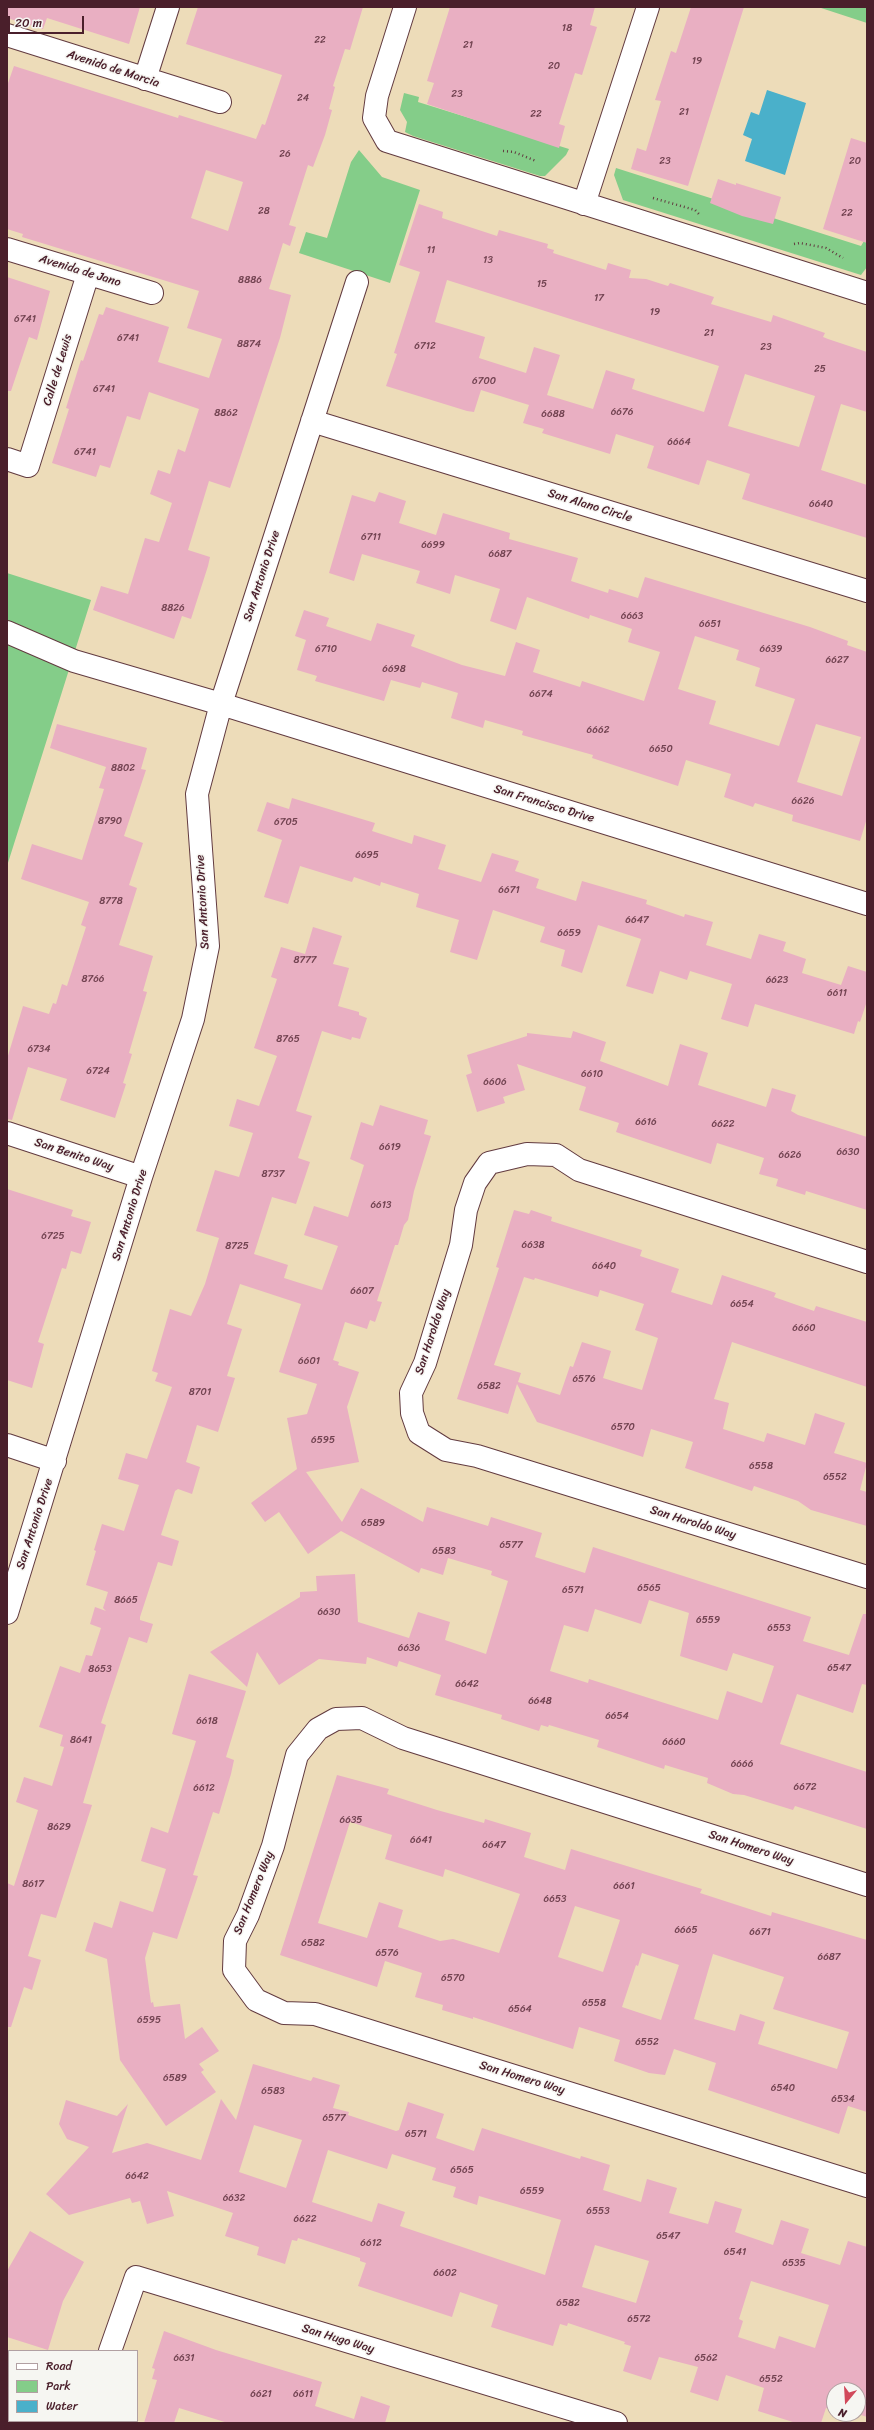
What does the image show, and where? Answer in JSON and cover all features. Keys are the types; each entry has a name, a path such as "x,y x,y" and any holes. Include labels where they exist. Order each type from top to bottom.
{"street":[{"path":"145,79 168,7"},
{"path":"405,7 377,96 374,118 387,141 867,293"},
{"path":"584,204 648,7"},
{"name":"Avenido de Marcia","path":"7,35 220,102"},
{"name":"Avenida de Jano","path":"7,249 152,293"},
{"name":"Calle de Lewis","path":"7,460 28,466 88,274"},
{"name":"San Antonio Drive","path":"7,1613 141,1176 193,1019 208,946 197,794 221,704 357,282"},
{"name":"San Alano Circle","path":"312,421 867,591"},
{"name":"San Francisco Drive","path":"7,632 74,661 221,704 867,904"},
{"name":"San Benito Way","path":"7,1133 141,1176"},
{"name":"San Haroldo Way","path":"867,1262 579,1170 556,1155 527,1154 489,1163 475,1183 466,1210 461,1245 425,1363 411,1393 412,1413 419,1433 446,1450 477,1456 867,1577"},
{"path":"7,1445 55,1460"},
{"name":"San Homero Way","path":"867,1884 403,1738 362,1718 336,1718 318,1729 297,1754 273,1846 248,1915 235,1941 234,1970 256,2000 284,2013 315,2014 867,2186"},
{"name":"San Hugo Way","path":"110,2350 136,2277 616,2423"}],"green space":[{"path":"818,7 867,7 867,23"},
{"path":"404,93 419,97 418,102 569,149 566,155 545,176 540,176 413,136 405,132 407,122 400,110"},
{"path":"359,150 382,177 420,190 390,283 299,253 306,232 327,238 351,162"},
{"path":"616,168 861,246 864,241 867,242 867,267 861,275 623,200 614,175"},
{"path":"7,573 91,600 7,866"}],"water":[{"path":"767,90 806,103 785,175 745,161 752,139 743,135 751,112 759,115"}],"building":[{"path":"7,7 140,7 129,44 47,18 43,29 7,18"},
{"path":"198,7 363,7 350,50 345,49 333,86 335,87 329,109 332,110 325,135 313,167 308,165 289,225 296,227 290,246 283,243 269,289 291,295 280,338 230,488 209,481 188,550 210,557 191,619 182,616 174,639 93,610 101,586 128,594 145,538 159,542 172,503 150,494 158,470 170,474 178,449 185,452 199,409 149,392 140,420 127,416 110,468 100,465 96,477 52,463 69,409 66,408 81,360 83,361 99,314 103,315 106,307 169,327 158,362 209,378 222,339 187,328 199,291 22,237 23,234 7,229 7,86 14,66 178,118 179,115 256,139 262,124 265,125 282,75 186,44","holes":["206,170 243,182 228,231 191,218"]},
{"path":"450,7 595,7 590,25 597,27 582,75 575,73 559,124 565,126 559,148 427,104 434,83 427,81"},
{"path":"691,7 744,7 688,186 631,169 637,148 646,151 661,101 655,100 671,51 676,53"},
{"path":"851,138 867,143 867,243 823,229"},
{"path":"718,179 781,197 773,224 742,216 710,203"},
{"path":"419,204 443,212 442,218 497,236 499,230 548,244 547,248 554,250 553,253 606,270 608,263 631,270 629,278 646,279 668,286 670,283 714,297 711,304 771,322 773,315 825,333 823,337 867,352 867,412 841,404 821,470 867,485 867,538 742,499 750,474 707,460 699,485 647,468 654,446 616,434 610,454 542,433 544,429 523,423 529,405 481,390 474,412 386,386 397,354 394,353 420,272 399,265","holes":["447,280 719,366 704,412 632,389 635,379 606,370 593,409 547,395 560,355 534,347 526,373 479,358 485,337 435,322","745,374 815,396 799,447 728,426"]},
{"path":"7,277 50,291 37,340 29,337 11,391 7,391"},
{"path":"379,492 406,501 399,523 436,535 443,513 510,533 509,539 578,558 571,581 608,593 609,589 638,598 645,577 810,627 848,641 847,645 867,652 867,818 860,841 792,821 793,815 755,803 753,807 724,797 731,774 686,760 678,786 592,758 593,755 522,735 523,731 485,720 483,728 451,718 458,693 422,682 420,688 391,680 384,701 315,681 317,676 297,670 306,640 295,636 304,610 329,618 326,626 371,641 377,623 415,635 411,646 462,665 505,676 516,642 540,650 533,672 580,687 582,681 644,701 660,652 628,642 632,629 590,615 589,619 527,597 516,630 490,621 500,589 455,575 450,594 416,583 420,571 362,554 354,581 329,573 352,495 375,502","holes":["695,636 739,650 736,660 760,668 755,686 795,699 779,746 709,724 716,701 678,689","816,724 861,737 842,796 797,782"]},
{"path":"57,724 147,748 141,769 146,770 124,836 143,843 129,885 137,888 119,945 153,956 143,991 147,992 129,1053 132,1054 123,1083 126,1084 115,1118 60,1100 67,1079 28,1067 12,1120 7,1119 7,1059 23,1006 49,1014 53,1003 56,1004 62,984 67,986 86,927 81,925 89,902 21,879 32,844 82,860 104,789 99,788 106,767 50,748"},
{"path":"292,798 375,823 372,831 412,844 414,835 446,845 438,869 481,882 492,853 519,861 515,871 539,879 536,888 576,901 582,881 647,900 646,904 684,917 685,914 713,922 706,945 751,959 759,934 786,942 783,951 806,959 802,973 841,985 848,966 867,972 867,1001 860,1022 858,1021 854,1034 755,1004 748,1027 721,1019 732,984 690,971 687,980 660,971 653,994 626,986 641,939 598,925 582,973 561,966 565,950 540,942 545,927 493,910 477,960 450,952 459,920 416,907 419,894 381,882 380,886 354,877 352,882 300,866 288,904 264,897 282,840 257,831 267,802 289,809"},
{"path":"313,927 342,936 333,964 349,968 338,1006 359,1012 359,1015 367,1018 360,1039 352,1037 351,1040 322,1031 296,1111 312,1116 298,1158 310,1162 296,1204 272,1197 254,1254 288,1265 284,1278 322,1290 338,1246 304,1235 314,1206 348,1217 364,1165 350,1159 361,1122 373,1126 380,1105 428,1120 424,1134 431,1136 414,1191 408,1220 404,1225 398,1245 395,1245 377,1301 382,1302 375,1322 370,1320 367,1329 345,1322 333,1360 339,1362 338,1365 359,1372 347,1407 359,1462 306,1472 342,1522 361,1488 423,1522 427,1507 488,1526 491,1517 542,1533 535,1557 585,1573 593,1547 811,1617 803,1641 849,1655 863,1614 867,1614 867,1685 862,1684 853,1713 797,1694 780,1744 867,1772 867,1829 795,1806 793,1810 744,1795 733,1794 707,1783 708,1778 665,1765 664,1769 597,1747 599,1740 549,1725 548,1727 541,1725 539,1731 501,1719 502,1715 435,1695 441,1675 399,1661 397,1667 367,1657 366,1664 319,1659 279,1685 257,1652 247,1687 210,1652 300,1597 300,1592 317,1591 316,1576 355,1574 358,1622 409,1638 418,1612 450,1622 445,1640 486,1654 508,1581 491,1575 492,1571 448,1558 443,1575 421,1568 419,1573 341,1531 308,1554 279,1512 265,1522 251,1503 297,1469 287,1418 307,1414 317,1384 279,1372 301,1304 240,1284 227,1324 242,1329 227,1376 235,1378 218,1432 197,1425 186,1462 200,1467 192,1494 178,1489 175,1491 161,1535 179,1541 172,1566 158,1562 140,1617 140,1620 153,1624 147,1643 129,1637 101,1723 106,1725 83,1803 92,1805 56,1918 41,1914 28,1956 41,1960 32,1990 24,1987 11,2027 7,2027 7,1883 14,1886 38,1810 16,1802 24,1777 52,1786 64,1747 60,1746 63,1735 39,1727 60,1666 80,1673 86,1655 92,1656 101,1628 90,1624 95,1607 106,1611 103,1608 108,1592 86,1585 96,1551 94,1550 102,1524 124,1531 139,1485 118,1479 126,1453 147,1459 172,1387 155,1381 158,1373 152,1371 170,1309 191,1316 205,1284 219,1238 196,1231 215,1170 239,1177 253,1133 229,1126 237,1099 259,1106 277,1056 254,1048 277,979 271,977 281,947 305,954","holes":["649,1600 689,1613 680,1656 727,1671 733,1653 774,1666 762,1703 727,1691 718,1720 589,1679 588,1683 550,1671 564,1625 588,1632 595,1609 641,1624"]},
{"path":"573,1031 606,1042 600,1061 668,1086 680,1044 708,1053 698,1085 766,1107 772,1088 796,1095 791,1111 798,1115 867,1137 867,1210 806,1191 805,1195 776,1186 778,1179 759,1174 764,1158 717,1143 711,1164 616,1132 619,1123 579,1110 586,1087 517,1064 525,1090 503,1097 505,1103 477,1112 466,1075 472,1073 467,1055 527,1036 527,1033 571,1038"},
{"path":"7,1189 73,1210 71,1216 91,1222 81,1254 71,1251 66,1269 62,1268 38,1342 44,1344 32,1388 7,1380"},
{"path":"514,1210 529,1214 531,1210 552,1217 551,1221 642,1250 640,1256 679,1269 671,1292 712,1305 722,1275 776,1293 774,1297 814,1311 816,1306 867,1322 867,1387 732,1342 714,1399 729,1403 723,1429 764,1442 767,1433 805,1445 815,1413 845,1423 834,1453 867,1463 860,1490 867,1492 867,1526 811,1510 798,1501 754,1486 752,1491 685,1468 693,1442 651,1429 643,1457 537,1422 517,1384 508,1414 457,1399 499,1268 496,1267","holes":["524,1277 534,1280 535,1278 598,1297 600,1290 644,1304 635,1330 658,1338 642,1390 603,1378 611,1351 582,1342 573,1367 570,1366 560,1395 518,1382 521,1373 494,1365"]},
{"path":"189,1674 246,1691 226,1757 234,1760 231,1774 219,1814 213,1812 193,1875 198,1876 177,1939 153,1932 145,1958 151,2003 153,2002 154,2007 180,2004 185,2039 202,2027 219,2051 199,2064 204,2070 201,2072 216,2092 166,2126 120,2060 107,1959 85,1951 94,1922 112,1928 120,1901 153,1912 166,1869 141,1861 151,1827 168,1833 196,1741 172,1734"},
{"path":"337,1775 389,1789 387,1794 437,1810 484,1823 485,1819 531,1833 524,1857 565,1870 571,1849 702,1889 700,1893 771,1916 772,1912 867,1940 867,2112 848,2106 839,2134 708,2090 716,2063 674,2049 665,2075 649,2073 614,2061 620,2040 579,2027 573,2049 473,2017 473,2019 442,2010 443,2005 415,1997 422,1973 385,1961 377,1987 280,1955","holes":["350,1822 392,1835 385,1859 443,1877 445,1869 520,1894 499,1953 453,1939 440,1941 398,1927 403,1910 379,1902 367,1938 318,1923","575,1906 620,1920 603,1972 558,1957","642,1953 679,1965 661,2020 622,2007 636,1965 638,1966","713,1954 784,1977 773,2009 849,2032 837,2069 758,2044 765,2022 740,2014 735,2031 694,2019"]},
{"path":"253,2064 311,2081 313,2077 340,2085 333,2108 349,2112 348,2115 396,2131 399,2130 408,2102 444,2114 436,2138 474,2151 482,2128 580,2159 581,2156 610,2165 603,2190 641,2202 647,2179 677,2188 669,2213 708,2224 715,2201 742,2209 735,2232 773,2245 781,2220 809,2229 801,2253 840,2265 848,2241 867,2247 867,2417 866,2382 826,2382 826,2408 821,2423 796,2423 758,2411 764,2388 726,2375 718,2401 690,2392 698,2367 659,2357 651,2380 623,2371 631,2346 624,2344 625,2342 568,2323 567,2326 560,2324 553,2346 491,2327 498,2305 460,2292 452,2317 358,2286 366,2263 360,2261 360,2258 298,2238 297,2241 292,2240 285,2264 257,2255 259,2247 225,2236 233,2213 167,2191 174,2216 147,2224 140,2201 132,2203 130,2198 69,2215 46,2194 89,2147 67,2139 59,2124 66,2100 117,2116 128,2104 112,2153 147,2143 201,2160 221,2099 236,2120","holes":["254,2125 302,2140 286,2188 239,2172","328,2150 387,2169 392,2154 436,2168 432,2180 456,2187 453,2197 477,2205 479,2196 561,2220 545,2275 400,2226 405,2212 378,2203 372,2222 312,2202","595,2245 649,2261 636,2303 582,2287","751,2281 829,2305 815,2348 779,2336 775,2349 738,2337 743,2321 739,2319"]},
{"path":"30,2231 84,2262 63,2301 48,2350 7,2337 7,2271"},
{"path":"164,2331 216,2350 322,2382 315,2406 354,2419 361,2396 390,2406 385,2423 228,2423 179,2408 174,2423 144,2423 157,2380 152,2379 155,2369 152,2368"}]}
